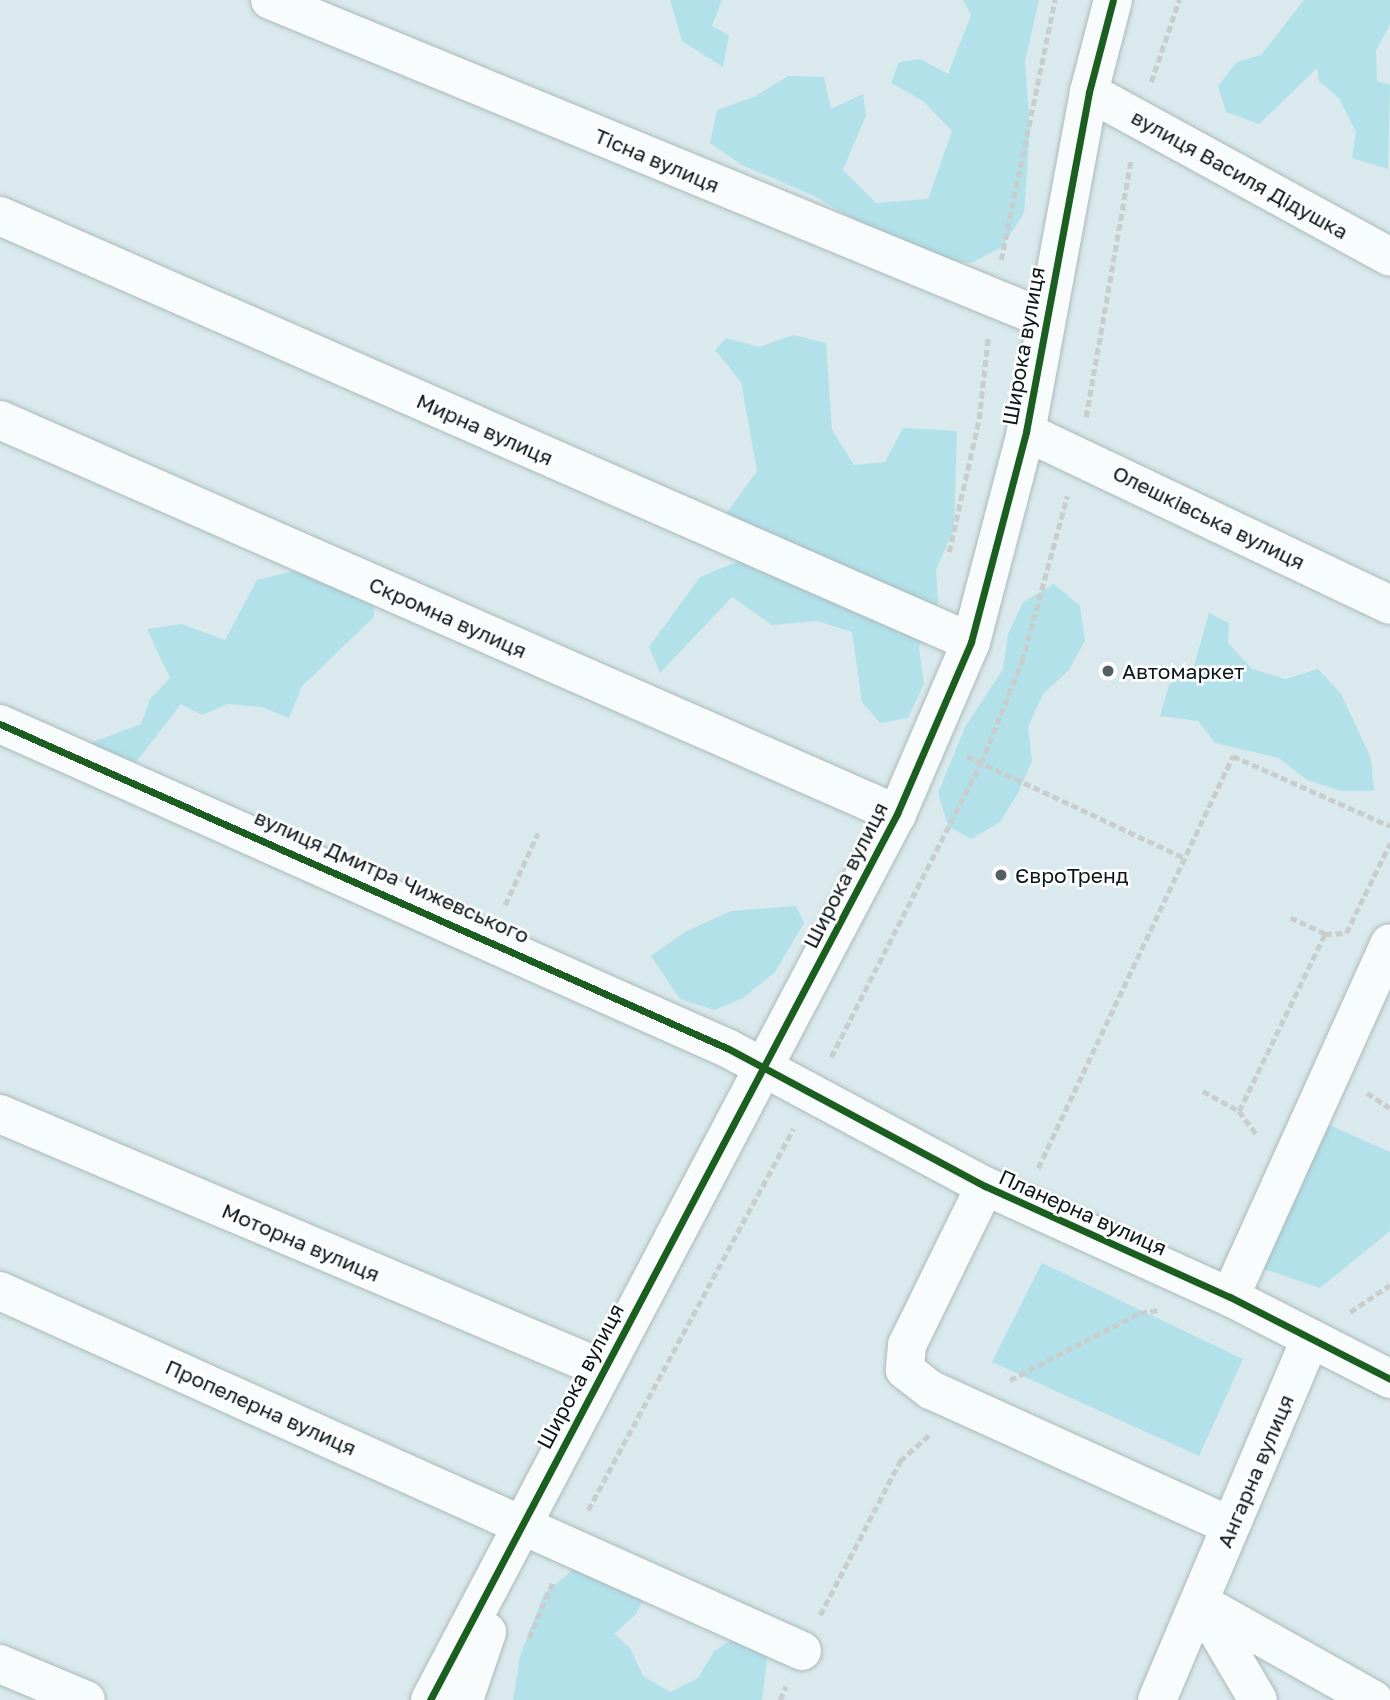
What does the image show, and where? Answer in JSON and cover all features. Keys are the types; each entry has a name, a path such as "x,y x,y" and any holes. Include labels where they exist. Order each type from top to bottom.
{"street":[{"name":"Тісна вулиця","path":"271,0 1045,319"},
{"name":"Широка вулиця","path":"430,1700 603,1369 766,1068 897,814 971,642 1026,432 1088,92 1113,0"},
{"name":"вулиця Василя Дідушка","path":"1088,92 1390,257"},
{"name":"Мирна вулиця","path":"0,216 971,642"},
{"name":"Скромна вулиця","path":"0,420 897,814"},
{"name":"Олешківська вулиця","path":"1026,432 1390,605"},
{"name":"вулиця Дмитра Чижевського","path":"0,724 489,939 766,1068"},
{"path":"1230,1297 1390,943"},
{"name":"Планерна вулиця","path":"766,1068 985,1186 1230,1297 1390,1379"},
{"name":"Моторна вулиця","path":"0,1114 603,1369"},
{"path":"985,1186 907,1345 905,1370 931,1390 1231,1527"},
{"name":"Пропелерна вулиця","path":"0,1291 802,1651"},
{"name":"Ангарна вулиця","path":"1157,1700 1201,1603 1310,1340"},
{"name":"Широка вулиця","path":"464,1700 522,1524"},
{"path":"1201,1603 1258,1700"},
{"path":"1201,1603 1374,1700"},
{"path":"0,1664 86,1700"}],"path":[{"path":"1000,262 1055,0"},
{"path":"1147,93 1179,0"},
{"path":"1084,431 1134,147"},
{"path":"947,562 979,419 988,332"},
{"path":"825,1070 981,763 1022,661 1068,493"},
{"path":"930,739 1185,858"},
{"path":"1021,1203 1233,756 1390,827"},
{"path":"489,939 538,833"},
{"path":"1291,918 1325,934 1346,933 1390,842"},
{"path":"1203,1091 1239,1111 1325,934"},
{"path":"581,1523 795,1124"},
{"path":"528,1641 558,1569"}],"shaded area":[{"path":"670,0 722,0 712,26 729,35 723,67 682,41"},
{"path":"963,0 1039,0 1025,61 1030,129 1024,213 1002,247 971,263 916,256 814,196 742,165 710,143 717,110 754,97 788,76 824,77 831,109 863,94 866,115 843,170 876,203 928,199 952,131 923,101 891,83 899,62 920,59 948,74 971,15"},
{"path":"1304,0 1390,0 1390,25 1376,50 1377,81 1390,85 1388,169 1352,158 1356,132 1339,98 1319,81 1317,68 1259,124 1226,112 1218,86 1237,62 1261,55"},
{"path":"793,335 826,343 832,430 854,465 885,462 903,428 957,431 954,528 936,570 938,601 919,647 924,684 908,718 880,723 862,702 852,632 817,621 772,625 732,597 660,673 649,647 700,577 742,560 724,517 757,471 741,382 715,350 726,338 759,347"},
{"path":"301,569 373,596 374,617 302,686 289,718 262,707 228,704 202,715 181,704 133,766 90,743 141,724 150,699 170,678 147,629 182,624 225,640 257,580"},
{"path":"1054,584 1080,606 1085,641 1068,671 1043,694 1028,727 1032,761 1018,793 1000,822 971,839 948,826 938,793 965,727 1003,669 1008,634 1023,602"},
{"path":"1209,613 1229,623 1228,643 1252,669 1285,679 1318,669 1341,694 1371,758 1374,791 1341,791 1307,780 1279,758 1215,743 1198,721 1160,716 1169,685 1193,669"},
{"path":"796,906 804,923 775,972 743,998 714,1010 680,999 651,956 685,932 731,911"},
{"path":"1325,1123 1390,1152 1390,1231 1320,1288 1252,1265"},
{"path":"1042,1263 1243,1359 1199,1456 992,1362"},
{"path":"603,1545 650,1587 636,1614 614,1634 630,1648 643,1676 670,1692 698,1678 714,1651 741,1634 768,1651 762,1700 513,1700 520,1656 544,1594"}],"cycle path":[{"path":"430,1700 897,814 971,642 1026,432 1089,92 1113,0"},
{"path":"0,724 729,1049 985,1186 1230,1297 1390,1379"}],"place":[{"name":"Автомаркет","path":"1108,671"},
{"name":"ЄвроТренд","path":"1001,875"}]}
